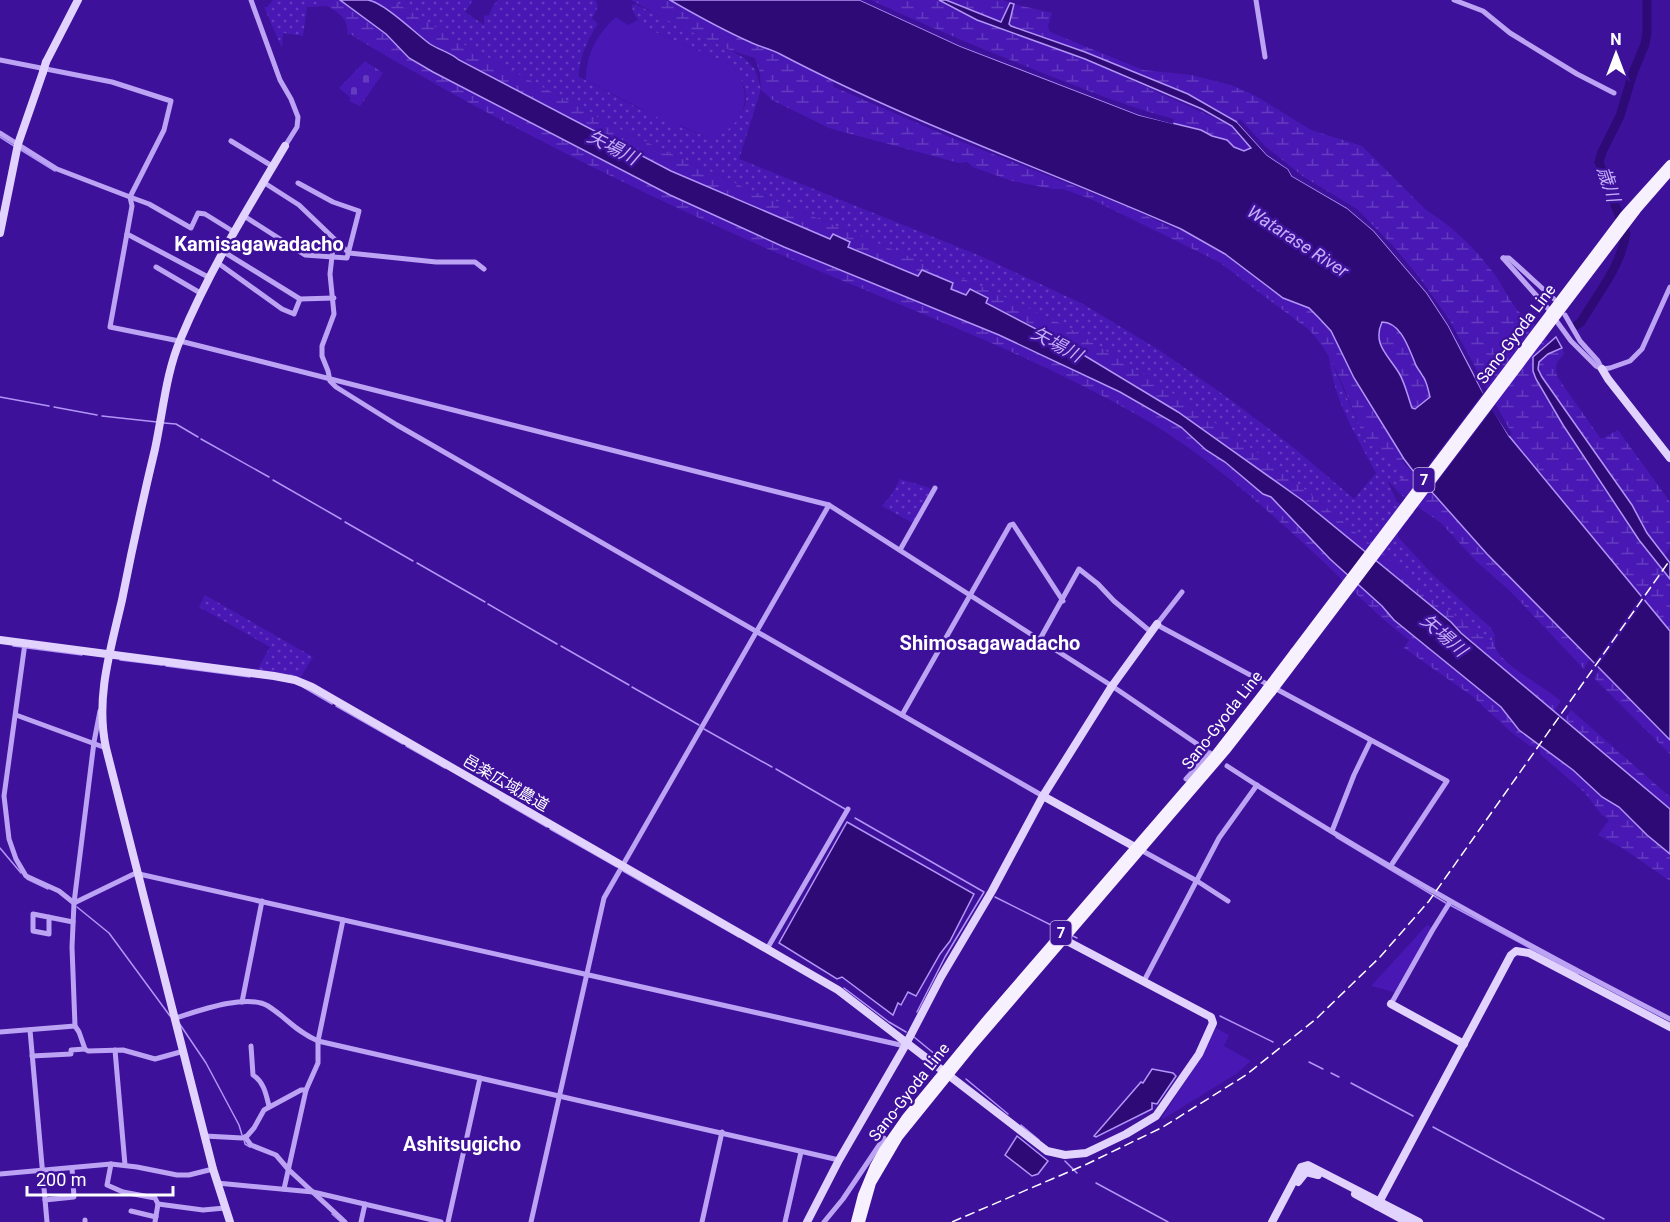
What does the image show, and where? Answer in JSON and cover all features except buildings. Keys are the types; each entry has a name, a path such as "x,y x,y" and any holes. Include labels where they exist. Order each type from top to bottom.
{"main road":[{"name":"7","path":"1632,211 1670,164"},
{"name":"7","path":"1632,211 1670,172"},
{"name":"Sano-Gyoda Line","path":"855,1222 862,1195 883,1150 1138,849 1226,751 1269,690 1550,319 1612,231 1632,211"},
{"name":"Sano-Gyoda Line","path":"1550,319 1614,241 1632,211"},
{"name":"Sano-Gyoda Line","path":"947,1072 1065,940 1138,849 1208,754 1269,690"},
{"name":"Sano-Gyoda Line","path":"861,1222 879,1168 909,1119"}],"street":[{"path":"0,233 18,144 42,72 78,0"},
{"path":"85,1049 75,1026 73,922 94,742 110,654 170,374 180,341 210,278 234,232 297,126 298,117 280,80 250,0"},
{"path":"1256,0 1265,57"},
{"path":"1454,0 1483,11 1510,33 1577,74 1614,93"},
{"path":"0,60 112,82 171,101 164,130 130,197 132,206 110,327 180,341 829,505 1040,639 1186,736 1208,754 1186,779"},
{"path":"0,134 57,169 149,204 191,228 198,213 205,214 234,232"},
{"path":"231,141 272,166"},
{"path":"263,182 299,205 349,253 436,262 475,262 484,269"},
{"path":"244,216 305,255 347,258 359,212 333,202 298,183"},
{"path":"127,234 210,278"},
{"path":"334,239 330,274 334,314 322,352 329,379 336,387 397,425 1043,796 1197,881 1228,901"},
{"path":"224,252 300,299 334,298"},
{"path":"1554,299 1512,260 1507,257 1503,258 1550,319 1602,369"},
{"path":"218,263 282,309 294,314 300,299"},
{"path":"156,267 202,294"},
{"path":"1602,369 1630,361 1642,349 1670,287"},
{"path":"1565,315 1580,341 1598,361 1608,379 1670,458"},
{"path":"900,550 935,488"},
{"path":"531,1222 604,898 829,505"},
{"path":"902,715 1008,527 1013,524 1063,601"},
{"path":"1040,639 1079,569 1151,632"},
{"path":"807,1222 839,1160 907,1044 941,977 992,891 1043,796 1112,686 1182,592"},
{"path":"1157,624 1447,782 1390,867"},
{"name":"邑楽広域農道","path":"0,640 281,676 303,683 838,990 1047,1151 1078,1155 1102,1146 1160,1113 1199,1054 1213,1026 1211,1017 1065,940"},
{"path":"25,643 4,796 12,850 26,876 59,891 74,903"},
{"path":"101,707 106,748 213,1169 230,1222"},
{"path":"16,715 106,748"},
{"path":"1332,831 1370,742"},
{"path":"1227,766 1450,902 1670,1019"},
{"path":"1144,981 1219,838 1257,785"},
{"path":"767,949 848,809"},
{"path":"74,903 139,873 907,1044"},
{"path":"242,1002 262,901"},
{"path":"1450,902 1431,931 1391,1004 1464,1044"},
{"path":"49,917 49,934 33,931 33,914 49,917 73,922"},
{"path":"284,1189 306,1090 318,1063 318,1041 344,920"},
{"path":"1516,951 1518,940"},
{"path":"1378,1204 1511,955 1516,951 1529,953 1670,1027"},
{"path":"176,1018 242,1002 267,1005 298,1031 318,1041 839,1160"},
{"path":"0,1032 75,1026"},
{"path":"30,1030 47,1222"},
{"path":"250,1046 253,1075 259,1079 265,1090 269,1106"},
{"path":"32,1056 71,1053 71,1050 85,1049 88,1051 115,1050 155,1059 184,1051"},
{"path":"115,1050 125,1165"},
{"path":"448,1222 480,1078"},
{"path":"206,1136 245,1137 269,1106 301,1090 306,1090"},
{"path":"702,1222 722,1132"},
{"path":"245,1137 251,1145 276,1155 345,1222"},
{"path":"824,1222 843,1199 884,1138"},
{"path":"785,1222 801,1152"},
{"path":"111,1164 107,1185 123,1192 155,1198 158,1204 156,1219 131,1211"},
{"path":"0,1174 111,1164 177,1175 189,1175 213,1169"},
{"path":"1272,1222 1298,1173 1306,1165 1407,1222"},
{"path":"45,1200 74,1197 72,1167"},
{"path":"1277,1222 1300,1178 1306,1172 1314,1172 1419,1222"},
{"path":"217,1183 314,1192 441,1222"},
{"path":"158,1204 203,1210 225,1208"},
{"path":"361,1222 365,1204"}],"green space":[{"path":"273,0 315,0 327,6 307,7 303,36 283,33 282,48 264,7 267,7"},
{"path":"315,0 340,0 386,34 409,58 670,195 784,247 999,335 1120,392 1181,427 1206,450 1225,462 1263,494 1271,497 1330,559 1382,606 1394,620 1501,707 1519,730 1573,770 1602,797 1619,807 1670,854 1670,881 1624,849 1598,835 1609,820 1602,815 1585,793 1540,754 1540,750 1530,746 1511,732 1472,696 1404,648 1409,640 1372,609 1294,535 1230,479 1162,430 1060,374 1019,355 765,248 581,161 446,90 350,34 347,35 346,22 343,17"},
{"path":"370,0 392,0 461,43 627,133 752,191 985,288 1066,326 1162,386 1279,468 1476,633 1489,641 1495,636 1495,646 1505,660 1561,701 1554,712 1451,622 1302,500 1178,412 1128,380 1032,325 986,303 969,290 967,295 951,289 953,283 922,270 918,276 848,247 833,234 830,239 671,171 431,45 397,19 392,12"},
{"path":"392,0 473,0 465,12 484,25 484,16 489,15 498,0 595,0 597,7 592,18 598,24 585,49 578,76 638,108 709,138 739,114 745,105 744,86 738,74 729,64 648,29 635,15 632,5 635,4 730,50 744,58 755,69 761,89 739,159 978,255 1083,304 1159,350 1231,400 1294,448 1354,499 1376,473 1340,402 1329,356 1367,444 1386,452 1405,476 1394,487 1387,480 1397,502 1414,512 1398,533 1398,537 1433,575 1491,628 1495,636 1491,641 1476,633 1279,468 1162,386 1066,326 985,288 752,191 627,133 461,43"},
{"path":"631,0 670,0 751,43 778,53 823,75 834,83 834,87 947,136 1130,208 1179,231 1181,229 1224,254 1283,298 1309,308 1331,331 1354,378 1404,459 1401,460 1487,554 1590,658 1584,669 1441,523 1401,495 1394,487 1404,475 1386,452 1367,444 1335,368 1318,340 1308,329 1219,262 1091,199 1063,189 1012,181 973,167 967,162 959,163 829,128 772,100 761,89 760,73 755,58 730,50 676,25"},
{"path":"871,0 939,0 977,20 1085,59 1232,126 1252,147 1244,151 1234,147 1227,140 1201,130 1173,124 1174,119 1040,72"},
{"path":"946,0 1003,0 1010,3 1001,22"},
{"path":"1014,4 1052,13 1048,26 1050,32 1143,70 1191,75 1231,85 1254,95 1311,130 1362,146 1426,210 1464,239 1495,275 1518,311 1522,315 1527,315 1548,342 1532,362 1541,389 1639,540 1670,579 1670,631 1509,436 1512,434 1449,319 1394,247 1357,209 1304,177 1265,146 1240,119 1237,122 1188,94 1085,52 1011,26 1009,21"},
{"path":"616,17 628,25 638,20 648,29 729,64 740,78 745,93 743,109 734,124 726,131 709,138 682,126 670,124 586,80 590,53 603,30"},
{"path":"365,61 383,73 360,106 349,101 351,98 339,88"},
{"path":"1381,322 1389,323 1400,333 1426,385 1430,397 1415,410 1412,409 1401,377 1382,349 1378,337"},
{"path":"1562,348 1564,354 1556,368 1558,378 1601,439 1618,430 1670,502 1670,548 1664,556 1647,533 1632,505 1542,378 1538,369 1539,362 1548,354"},
{"path":"900,479 930,488 931,493 913,523 882,506"},
{"path":"205,595 313,657 300,678 257,670 270,647 199,607"},
{"path":"1600,668 1670,740 1670,754 1594,678"},
{"path":"1571,710 1670,797 1670,809 1564,720"},
{"path":"1427,925 1431,927 1397,990 1394,992 1371,986"},
{"path":"1216,1028 1229,1035 1224,1046 1251,1061 1236,1074 1163,1119 1162,1117 1204,1052"}],"water":[{"name":"矢場川","path":"340,0 375,2 433,46 671,171 830,239 833,234 850,242 848,247 918,276 922,270 953,283 951,289 966,295 970,289 988,298 986,303 1067,345 1178,412 1302,500 1451,622 1461,633 1670,809 1670,854 1619,807 1602,797 1573,770 1519,730 1501,707 1394,620 1382,606 1330,559 1271,497 1263,494 1225,462 1206,450 1181,427 1120,392 999,335 784,247 670,195 409,58 386,34"},
{"name":"Watarase River","path":"670,0 860,0 960,46 1139,115 1201,130 1227,140 1234,147 1244,151 1251,148 1232,126 1202,109 1085,59 977,20 939,0 946,0 1001,22 1010,3 1014,4 1009,24 1011,26 1085,52 1188,94 1237,122 1267,155 1288,169 1292,176 1347,208 1374,231 1427,293 1448,325 1481,389 1509,436 1670,631 1670,740 1487,554 1414,472 1354,378 1331,331 1309,308 1283,298 1225,254 1181,229 878,102 777,52 754,44","holes":["1382,322 1389,323 1403,337 1427,385 1430,397 1415,409 1412,408 1401,377 1380,343 1379,330"]},
{"path":"1556,337 1562,348 1548,354 1539,362 1538,369 1632,505 1647,533 1670,563 1670,579 1639,540 1563,425 1536,379 1533,371 1533,357"},
{"path":"847,822 974,894 950,941 916,996 908,992 901,1005 898,1003 893,1015 842,977 837,979 779,943"},
{"path":"1152,1069 1173,1073 1176,1076 1157,1104 1152,1103 1152,1109 1094,1136 1141,1082 1143,1083"},
{"path":"1017,1136 1048,1161 1038,1174 1032,1176 1005,1155"}],"pier":[{"path":"860,0 867,0 961,43 1140,112 1174,121 1173,124 1139,115 960,46"},
{"path":"1239,120 1269,153 1290,167 1294,174 1361,215 1418,276 1450,324 1511,435 1509,436 1492,410 1429,493 1417,480 1483,393 1473,372 1448,325 1427,293 1374,231 1347,208 1292,176 1288,169 1267,155 1237,122"},
{"path":"1643,594 1646,598 1596,669 1593,665"}],"waterway":[{"name":"歳川","path":"1577,325 1614,269 1626,234 1599,162 1620,116 1633,73 1645,44 1647,0"},
{"path":"0,137 14,146"},
{"path":"21,150 55,171"},
{"path":"0,397 49,406"},
{"path":"54,407 97,415"},
{"path":"102,416 157,422"},
{"path":"164,423 176,424 198,437"},
{"path":"201,439 269,477"},
{"path":"273,480 341,519"},
{"path":"345,522 413,561"},
{"path":"417,563 485,602"},
{"path":"488,604 557,644"},
{"path":"13,646 22,647"},
{"path":"561,646 629,685"},
{"path":"27,648 82,655"},
{"path":"120,660 162,665"},
{"path":"166,666 250,677"},
{"path":"303,687 332,704"},
{"path":"632,687 699,725"},
{"path":"336,706 403,744"},
{"path":"704,729 772,767"},
{"path":"406,746 445,768"},
{"path":"776,769 845,809"},
{"path":"500,800 547,827"},
{"path":"855,818 984,892 945,957 917,1012"},
{"path":"550,829 617,867"},
{"path":"1336,837 1446,903"},
{"path":"0,848 21,873"},
{"path":"623,871 739,937"},
{"path":"27,879 48,889"},
{"path":"995,897 1059,929"},
{"path":"1450,905 1578,974"},
{"path":"77,907 109,933 170,1016"},
{"path":"1071,935 1077,938"},
{"path":"844,988 906,1032"},
{"path":"1220,1016 1273,1042"},
{"path":"179,1023 206,1063 242,1135"},
{"path":"914,1037 942,1060"},
{"path":"1309,1062 1323,1069"},
{"path":"1331,1073 1339,1077"},
{"path":"966,1079 1008,1114"},
{"path":"1351,1083 1413,1116"},
{"path":"1021,1125 1039,1140"},
{"path":"1433,1127 1604,1219"},
{"path":"244,1140 245,1144 250,1147"},
{"path":"1065,1161 1077,1173"},
{"path":"1096,1183 1168,1222"},
{"path":"332,1214 341,1222"}],"railway":[{"path":"952,1222 1087,1164 1163,1127 1246,1075 1316,1019 1380,957 1429,901 1670,560"}],"district":[{"name":"Kamisagawadacho","path":"259,244"},
{"name":"Shimosagawadacho","path":"990,643"},
{"name":"Ashitsugicho","path":"462,1144"}]}
